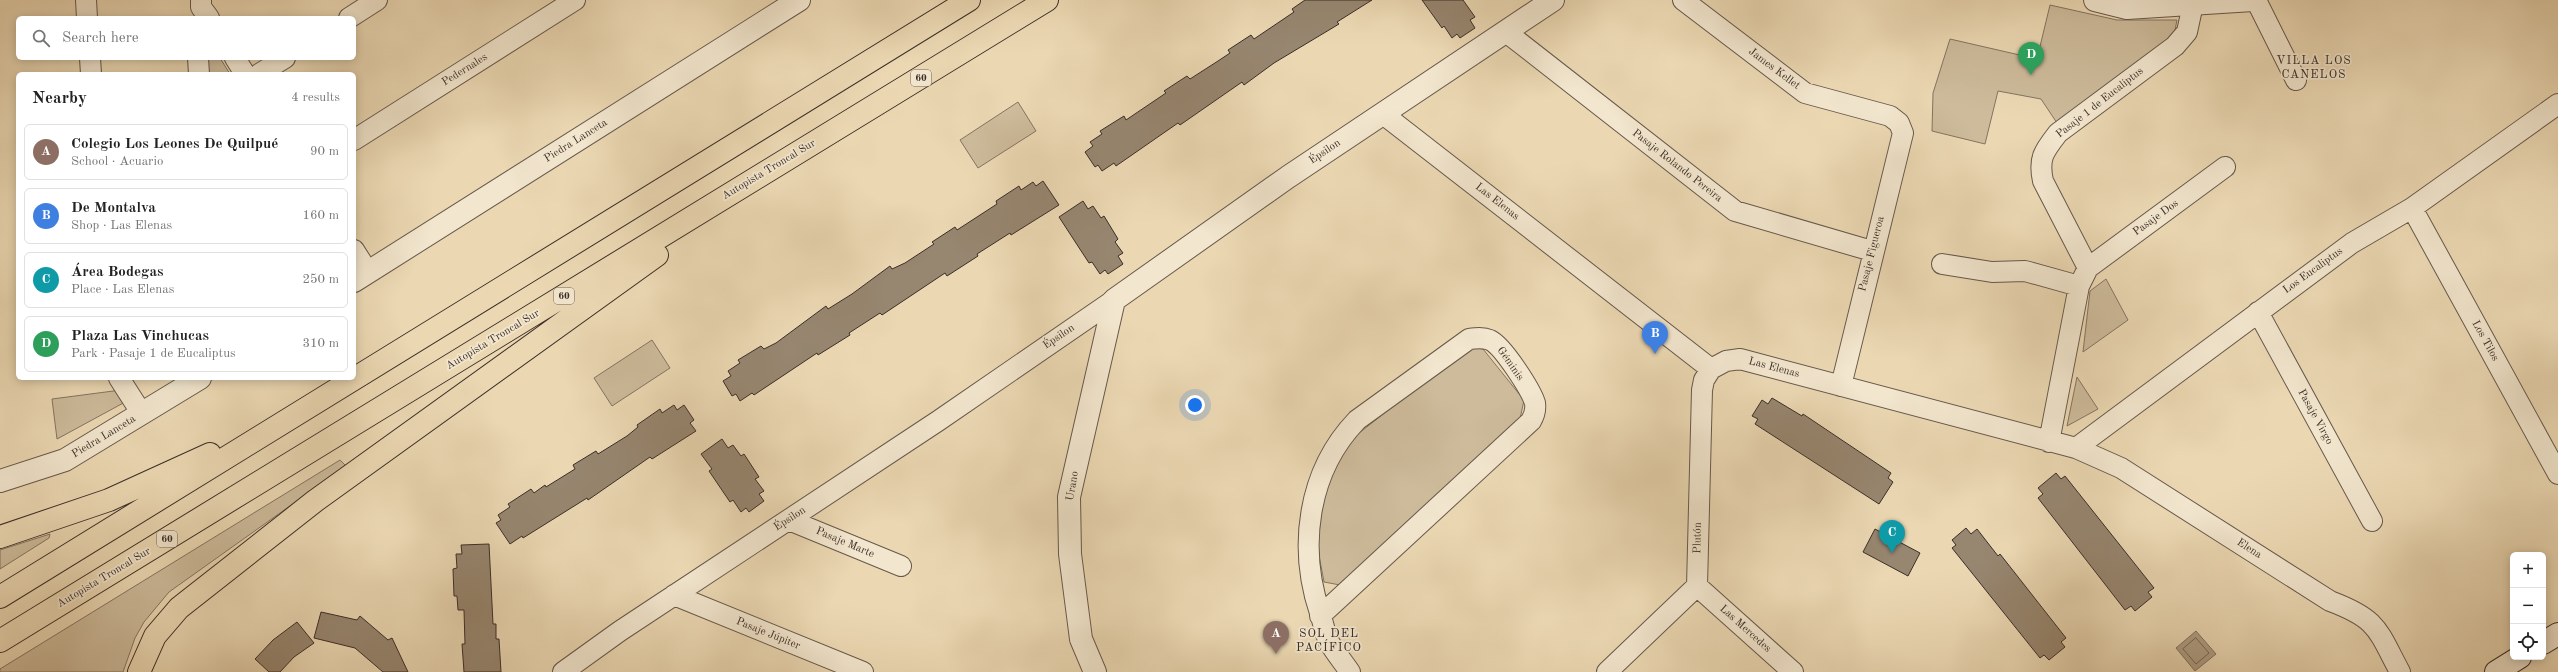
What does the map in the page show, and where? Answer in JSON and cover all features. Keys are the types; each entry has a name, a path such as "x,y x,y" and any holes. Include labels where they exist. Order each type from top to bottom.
{"highway":[{"path":"356,379 969,0"},
{"name":"Autopista Troncal Sur","path":"0,641 1047,0"},
{"path":"139,672 155,636 179,608 315,501 794,155"},
{"path":"0,597 354,380"},
{"path":"0,537 109,500 302,412"}],"street":[{"path":"86,0 87,16"},
{"path":"352,16 378,0"},
{"name":"Pedernales","path":"356,139 575,0"},
{"name":"Piedra Lanceta","path":"361,277 799,0"},
{"name":"Épsilon","path":"563,672 674,595 1114,300 1294,173 1553,0"},
{"name":"James Kellet","path":"1683,0 1805,93 1890,116 1899,123"},
{"path":"2095,0 2128,8 2253,0"},
{"path":"2256,0 2296,80"},
{"name":"Pasaje 1 de Eucaliptus","path":"2088,268 2043,181 2040,166 2044,151 2058,133 2175,46 2187,32 2193,4"},
{"name":"Pasaje Rolando Pereira","path":"1506,32 1735,211 1872,251"},
{"path":"90,60 91,72"},
{"path":"198,60 199,72"},
{"path":"236,60 244,72"},
{"path":"262,72 282,60"},
{"name":"Los Eucaliptus","path":"2076,448 2352,243 2412,208 2558,104"},
{"name":"Las Elenas","path":"1383,114 1712,368 1726,361 1740,359 2076,448"},
{"name":"Pasaje Figueroa","path":"1841,386 1872,251 1903,133 1899,123"},
{"name":"Pasaje Dos","path":"2088,268 2225,167"},
{"name":"Los Tilos","path":"2412,208 2558,474"},
{"path":"356,258 361,277"},
{"path":"1942,264 1992,272 2025,270 2079,286"},
{"path":"2049,442 2079,286 2088,268"},
{"name":"Urano","path":"1095,672 1081,639 1070,554 1069,498 1114,300"},
{"name":"Pasaje Virgo","path":"2258,312 2372,521"},
{"name":"Géminis","path":"1320,616 1531,421 1535,410 1532,396 1505,354 1495,343 1482,338 1469,339 1357,420 1338,443 1324,471 1309,516 1309,572 1320,616 1329,641 1350,672"},
{"name":"Plutón","path":"1697,586 1702,390 1704,380 1712,368"},
{"path":"120,380 142,414"},
{"name":"Piedra Lanceta","path":"0,482 65,460 197,380"},
{"name":"Elena","path":"2076,448 2121,468 2330,601 2358,612 2375,626 2400,672"},
{"name":"Pasaje Marte","path":"788,520 902,566"},
{"path":"1607,672 1697,586"},
{"name":"Las Mercedes","path":"1697,586 1793,672"},
{"name":"Pasaje Júpiter","path":"674,595 862,672"},
{"path":"2546,641 2558,634"},
{"path":"2496,672 2515,660"}],"shaded area":[{"path":"2050,5 2117,20 2177,20 2173,40 2057,123 2041,99 1998,91 1985,144 1932,131 1933,93 1950,39 2037,59"},
{"path":"205,60 221,60 229,72 206,72"},
{"path":"1018,102 1036,131 978,168 960,140"},
{"path":"2106,279 2128,320 2083,352 2090,291"},
{"path":"652,340 670,368 612,406 594,378"},
{"path":"1468,347 1483,349 1524,400 1520,419 1340,585 1324,582 1315,534 1327,484 1349,441"},
{"path":"2077,377 2098,409 2067,426"},
{"path":"121,390 127,401 57,439 52,399"},
{"path":"340,460 346,466 169,592 144,622 135,638 123,672 0,672 0,669"},
{"path":"50,534 49,538 0,569 0,550"}],"water":[{"path":"2196,631 2216,654 2195,671 2176,648"}],"building":[{"path":"1305,0 1372,0 1337,22 1339,24 1274,63 1244,85 1242,82 1180,125 1178,123 1116,166 1114,163 1102,171 1098,165 1095,167 1085,152 1093,146 1090,142 1102,134 1100,131 1124,116 1126,120 1166,93 1164,91 1187,76 1190,79 1230,53 1228,50 1251,35 1254,39 1294,12 1292,9"},
{"path":"1422,0 1463,0 1475,17 1470,20 1475,28 1460,38 1457,34 1452,38 1444,26 1442,28"},
{"path":"1043,181 1059,205 1011,235 1010,233 977,254 978,256 947,276 945,273 882,315 880,313 849,333 850,335 818,355 817,353 754,395 752,393 740,401 736,394 732,396 723,381 731,376 728,371 740,363 738,360 761,346 764,349 776,343 826,306 828,309 852,294 890,266 892,269 905,263 934,244 932,242 955,227 957,230 997,204 996,201 1019,186 1021,190 1033,182 1036,186"},
{"path":"1083,201 1088,209 1093,206 1101,218 1104,216 1118,239 1115,242 1123,253 1118,256 1123,264 1108,274 1105,270 1100,274 1092,262 1089,263 1059,217"},
{"path":"1772,398 1802,416 1803,414 1891,473 1888,478 1893,482 1879,504 1755,424 1758,419 1752,416 1762,400 1768,404"},
{"path":"674,405 677,410 684,405 694,420 690,423 696,431 652,459 650,457 588,500 587,498 523,538 522,536 510,544 496,523 501,520 498,515 510,507 508,504 531,489 534,493 545,485 546,487 575,469 573,465 596,451 598,454 627,436 638,427 637,425 660,409 662,413"},
{"path":"722,439 728,448 733,445 741,456 744,454 759,477 755,479 764,491 759,494 764,501 749,512 746,508 741,512 733,500 730,502 709,471 712,469 701,454"},
{"path":"2056,473 2061,479 2065,476 2154,588 2148,592 2152,597 2135,611 2131,606 2125,610 2038,498 2043,494 2038,488"},
{"path":"1966,528 1971,534 1977,529 1998,556 2000,554 2066,638 2061,642 2065,647 2049,660 2044,655 2040,658 1952,548 1956,545 1952,540"},
{"path":"1875,529 1920,553 1908,576 1863,552"},
{"path":"489,544 493,624 496,624 496,639 499,639 501,672 464,672 462,644 465,644 464,610 458,610 457,596 454,596 453,569 457,568 456,554 462,554 461,545"},
{"path":"321,612 357,620 360,616 388,640 392,638 408,672 383,672 355,648 314,638"},
{"path":"297,622 314,643 294,657 280,672 269,672 255,659 273,640"}],"place":[{"name":"Plaza Las Vinchucas","path":"2031,75"},
{"name":"De Montalva","path":"1655,354"},
{"name":"Área Bodegas","path":"1892,553"},
{"name":"Colegio Los Leones De Quilpué","path":"1276,654"}],"district":[{"name":"VILLA LOS CANELOS","path":"2314,68"},
{"name":"SOL DEL PACÍFICO","path":"1329,641"}]}
